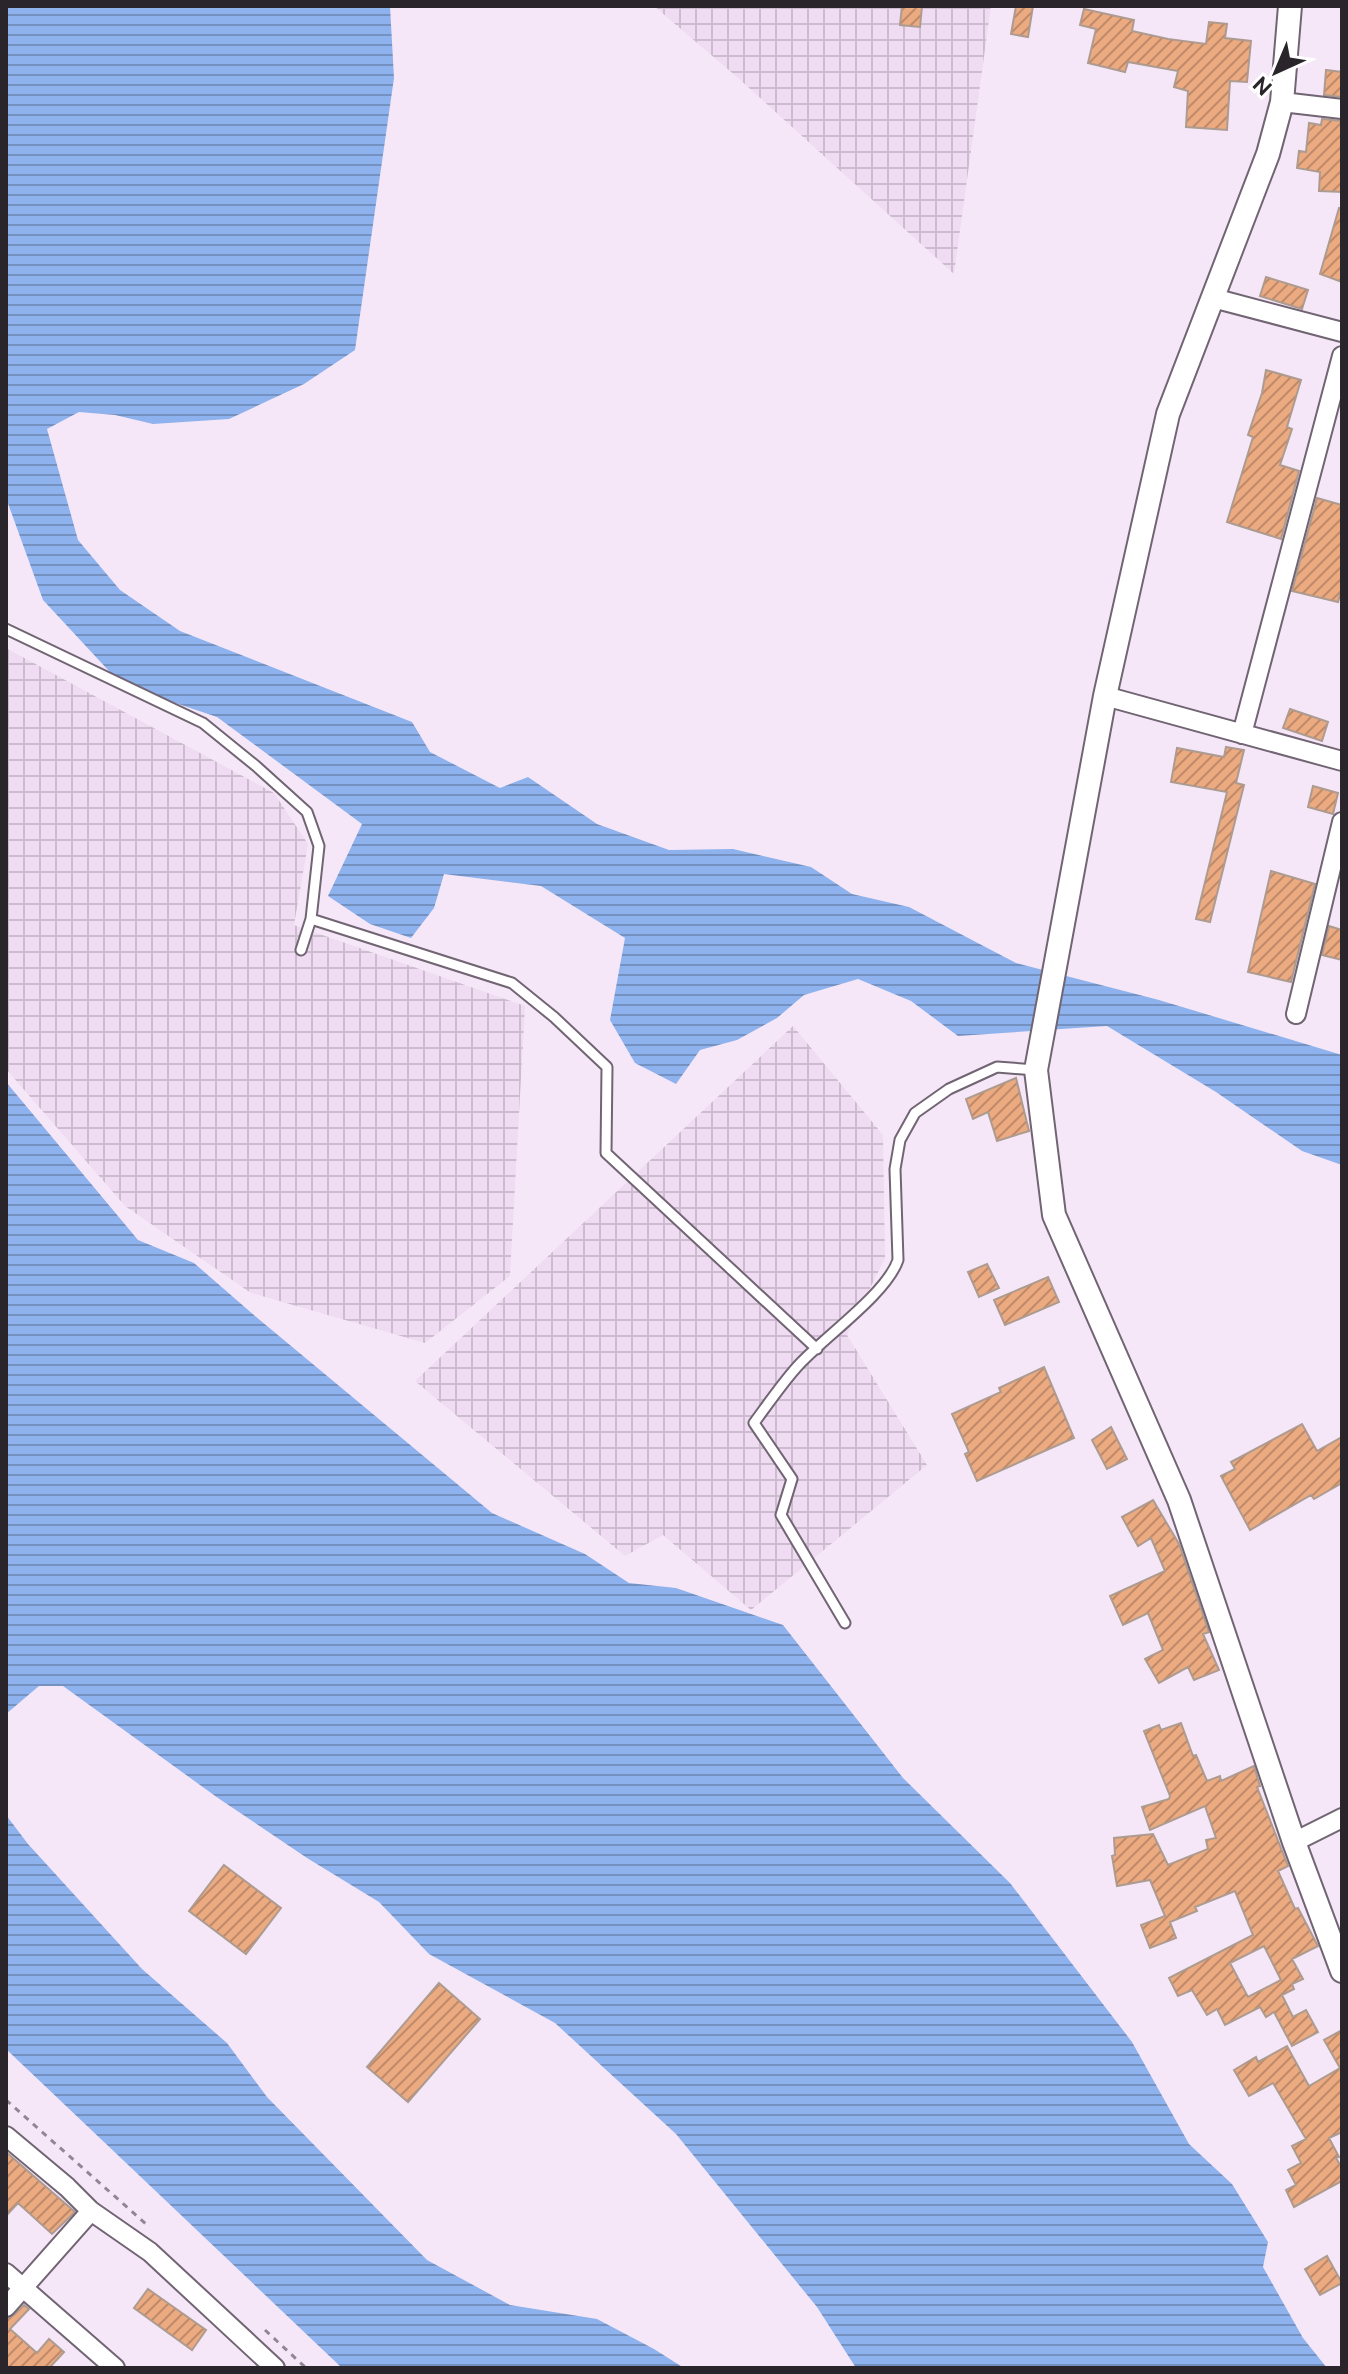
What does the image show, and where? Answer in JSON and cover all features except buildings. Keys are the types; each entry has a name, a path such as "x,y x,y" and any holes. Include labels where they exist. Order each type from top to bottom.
{"street":[{"path":"1290,6 1282,102 1268,154 1168,414 1105,696 1036,1070 1054,1215 1179,1500 1294,1842 1342,1971"},
{"path":"1282,102 1342,109"},
{"path":"1213,298 1342,332"},
{"path":"1242,734 1342,356"},
{"path":"1105,696 1342,761"},
{"path":"1296,1014 1342,822"},
{"path":"1294,1842 1342,1818"},
{"path":"6,2136 91,2211 150,2252 275,2368"},
{"path":"6,2307 91,2211"},
{"path":"6,2273 115,2368"}],"lane":[{"path":"6,629 203,723 307,812 319,846 311,919 301,950"},
{"path":"311,919 512,983 554,1017 607,1067 606,1153 817,1349"},
{"path":"845,1623 781,1515 792,1479 754,1423 797,1366 879,1288 895,1268 898,1260 895,1169 900,1140 915,1113 949,1089 997,1067 1036,1070"}],"shaded area":[{"path":"654,6 991,6 954,274 738,78"},
{"path":"6,648 274,793 308,844 294,925 525,1006 510,1276 425,1343 251,1293 125,1206 6,1069"},
{"path":"793,1026 883,1135 885,1258 847,1335 927,1465 751,1610 663,1535 625,1556 415,1381"}],"water":[{"path":"6,6 390,6 394,78 355,350 304,384 229,419 153,424 115,415 79,412 47,429 78,540 120,590 180,631 412,722 430,752 500,788 528,777 597,824 669,850 733,849 811,867 852,894 909,907 1016,963 1159,1000 1342,1055 1342,1165 1302,1151 1216,1092 1107,1026 958,1036 911,1001 858,979 804,995 777,1018 737,1040 700,1050 676,1084 635,1063 610,1020 625,938 541,886 444,874 434,908 411,938 370,924 328,896 362,824 217,717 122,685 43,600 6,498"},
{"path":"6,1082 138,1240 194,1263 492,1513 585,1554 629,1583 676,1588 783,1625 903,1778 1010,1883 1132,2042 1189,2144 1232,2184 1268,2242 1263,2267 1303,2338 1327,2368 856,2368 817,2307 676,2134 555,2023 429,1954 379,1902 218,1798 63,1686 39,1686 6,1714"},
{"path":"6,1815 28,1844 142,1969 227,2043 267,2097 427,2260 510,2305 597,2319 684,2368 342,2368 6,2049"}]}
